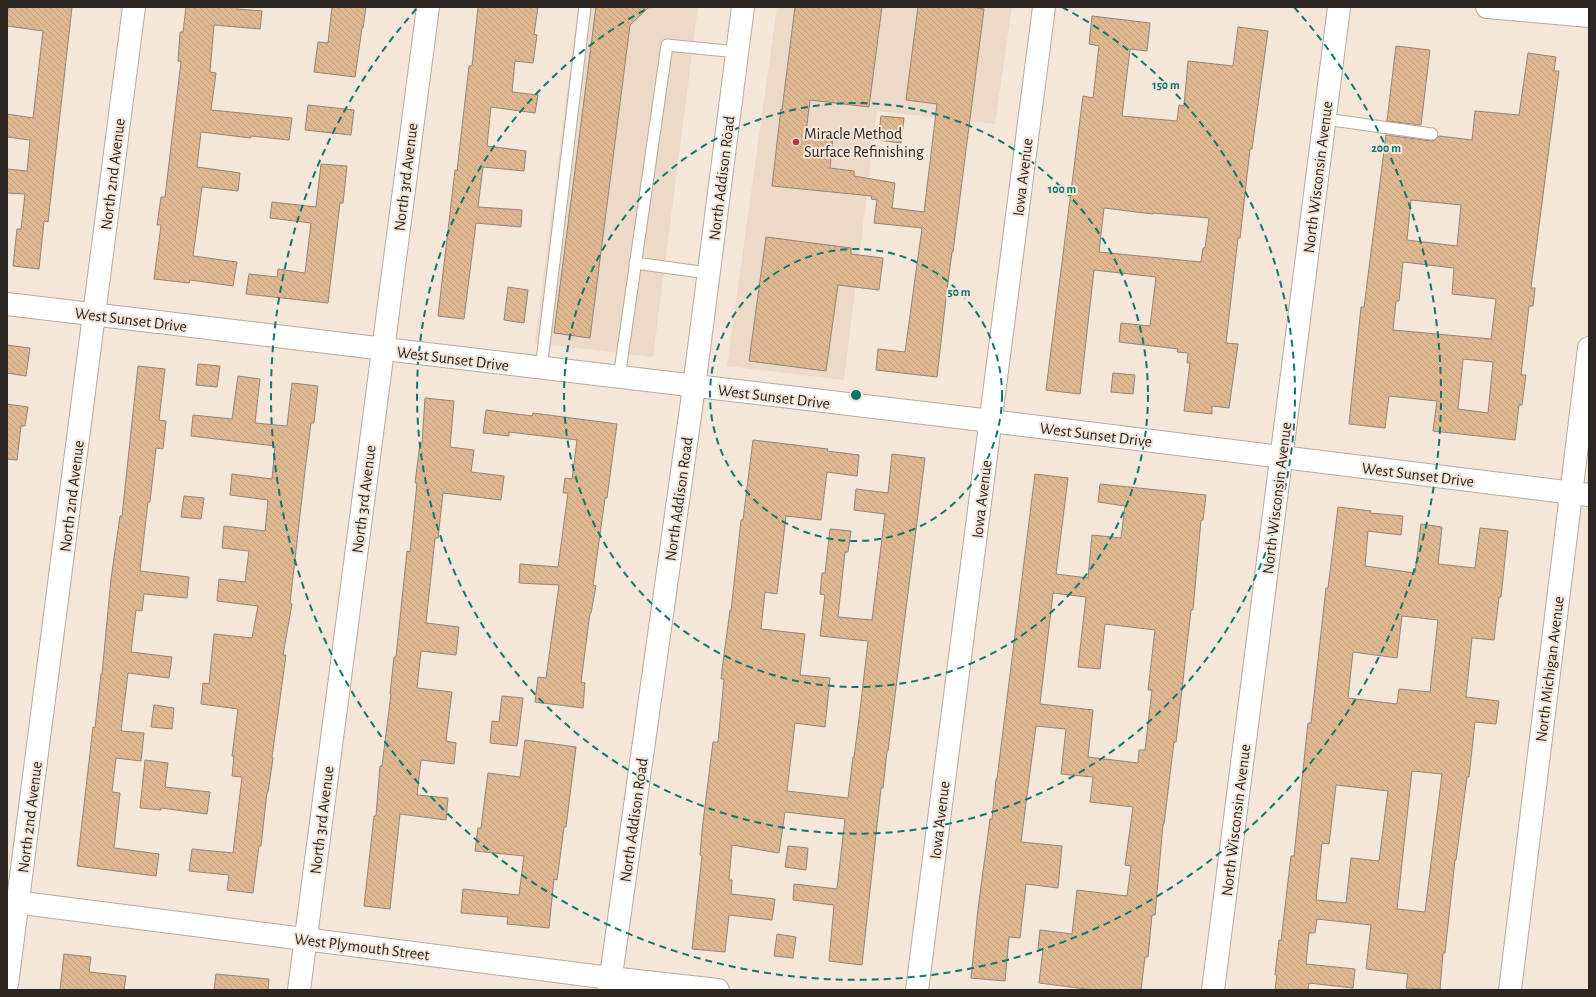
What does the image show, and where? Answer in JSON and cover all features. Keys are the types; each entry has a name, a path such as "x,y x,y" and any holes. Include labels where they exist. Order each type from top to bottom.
{"street":[{"name":"North 2nd Avenue","path":"7,984 12,902 94,315 134,7"},
{"name":"North 3rd Avenue","path":"299,990 428,7"},
{"name":"North Addison Road","path":"610,984 694,387 742,7"},
{"name":"Iowa Avenue","path":"917,990 1044,7"},
{"name":"North Wisconsin Avenue","path":"1213,990 1339,7"},
{"path":"1487,7 1589,16"},
{"name":"West Sunset Drive","path":"7,304 694,387 991,421 1580,494"},
{"name":"North Michigan Avenue","path":"1510,990 1580,494 1589,348"},
{"name":"West Plymouth Street","path":"12,902 306,939 610,984 718,990"}],"lane":[{"path":"541,368 585,7"},
{"path":"619,378 666,45 737,52"},
{"path":"1325,119 1432,134"},
{"path":"635,262 708,274"}],"shaded area":[{"path":"578,7 698,7 653,357 535,343"},
{"path":"777,7 1012,7 995,124 877,111 844,380 727,366"}],"building":[{"path":"8,7 72,7 48,222 44,221 39,269 13,266 17,229 21,229 25,194 7,193 7,169 27,171 30,140 7,137 7,114 33,118 43,31 7,26"},
{"path":"186,7 237,7 237,9 262,11 260,29 214,25 210,72 216,73 211,110 292,118 289,140 251,136 251,138 201,132 197,167 240,173 238,191 202,187 193,256 237,262 233,286 190,280 189,283 154,279 161,225 157,225 161,197 165,197 181,62 178,61 180,32 183,32"},
{"path":"332,7 366,7 355,77 314,72 318,42 328,43"},
{"path":"478,7 538,7 534,34 537,35 533,63 515,61 512,92 538,95 535,113 491,107 487,146 526,151 524,171 483,167 478,207 522,210 521,227 476,223 464,319 438,316 455,170 457,171 469,66 472,66"},
{"path":"596,7 649,7 630,25 590,338 554,333"},
{"path":"795,7 882,7 869,107 810,100 806,132 833,135 830,168 854,171 854,176 895,183 892,208 924,212 937,104 906,100 918,7 971,7 984,9 937,377 876,370 878,349 905,352 922,228 874,223 877,200 871,199 872,196 772,186"},
{"path":"1092,16 1150,23 1147,51 1130,49 1122,116 1177,121 1179,105 1184,106 1188,61 1233,66 1238,27 1268,31 1252,149 1250,149 1240,238 1238,238 1226,343 1238,344 1229,408 1212,406 1212,414 1184,411 1190,363 1187,363 1188,353 1177,352 1178,349 1119,342 1121,323 1150,326 1156,277 1094,270 1080,394 1046,390 1083,96 1093,98 1099,46 1089,44","holes":["1104,208 1153,214 1209,218 1205,248 1203,248 1201,262 1099,252"]},
{"path":"1396,46 1430,50 1421,125 1387,121"},
{"path":"1528,53 1556,57 1554,71 1559,71 1531,288 1535,288 1533,306 1529,306 1521,375 1526,375 1522,405 1519,405 1515,440 1433,431 1437,401 1389,396 1385,428 1349,424 1361,307 1364,307 1386,135 1431,141 1435,140 1439,136 1472,140 1475,111 1519,115","holes":["1411,200 1461,205 1457,246 1407,240","1403,262 1454,268 1452,294 1496,299 1491,339 1393,330 1396,301 1399,301","1463,359 1493,362 1488,413 1458,409"]},
{"path":"308,105 354,110 351,135 305,130"},
{"path":"881,116 904,118 901,143 878,140"},
{"path":"321,164 347,166 343,203 340,203 328,303 246,294 249,274 277,277 278,269 305,273 311,223 270,218 272,202 316,207"},
{"path":"766,237 851,248 851,254 883,258 879,290 838,285 826,371 749,361"},
{"path":"508,287 528,290 524,323 504,320"},
{"path":"7,345 30,348 26,376 7,373"},
{"path":"198,364 220,366 217,387 196,385"},
{"path":"138,366 165,369 159,420 166,421 163,449 156,448 140,571 189,577 187,598 144,594 142,611 136,610 131,652 172,657 169,678 128,673 121,731 144,733 141,761 116,758 112,792 120,793 114,848 159,854 156,876 77,866 93,727 95,728 102,674 111,579 120,516 122,516"},
{"path":"1113,373 1135,375 1133,394 1111,392"},
{"path":"238,376 260,379 255,423 287,426 292,383 318,386 314,423 311,423 305,471 290,603 292,604 283,655 286,655 273,758 253,893 227,890 229,875 189,871 192,849 233,853 242,777 232,776 234,756 232,756 238,709 201,704 203,683 209,684 214,634 252,638 258,606 217,601 219,579 245,582 249,551 222,548 224,526 265,531 268,500 230,495 232,474 272,479 275,446 191,436 193,415 232,419"},
{"path":"425,398 454,401 450,447 474,450 471,472 504,476 501,500 443,493 438,538 435,538 426,623 459,627 456,655 421,651 417,688 452,692 446,741 456,743 454,764 421,760 417,795 448,798 446,820 400,814 390,909 364,906 374,816 376,816 380,766 382,766 391,694 394,657 396,657 407,551 410,552 417,483 415,483 420,443 422,444"},
{"path":"7,404 28,407 25,426 21,426 17,460 7,459"},
{"path":"486,410 532,416 533,413 617,424 607,498 605,498 593,585 596,586 590,613 581,682 585,683 583,708 535,702 538,677 546,678 559,585 519,583 520,564 558,567 568,493 563,493 565,478 572,479 577,440 509,432 509,436 483,433"},
{"path":"753,440 828,449 827,451 859,455 857,476 827,472 821,520 786,516 777,594 765,592 761,629 805,634 800,675 830,678 825,727 795,723 787,791 848,798 868,641 820,636 825,595 820,594 822,573 825,573 830,529 851,531 848,552 845,552 838,617 872,620 885,514 854,510 856,489 888,493 892,454 925,458 888,751 883,788 881,788 862,965 829,961 834,905 793,900 794,884 837,889 845,819 785,812 779,853 732,845 729,880 732,880 731,894 775,899 772,920 729,915 725,952 692,949 702,856 700,855 702,831 713,742 718,742 724,679 721,679 730,610 731,611 741,520 743,520"},
{"path":"1035,474 1068,478 1056,574 1088,578 1092,535 1121,538 1125,506 1098,502 1100,484 1206,495 1203,520 1201,520 1193,610 1191,610 1176,742 1174,742 1163,824 1155,915 1152,915 1148,957 1145,957 1141,990 1094,990 1039,983 1043,949 1038,949 1040,930 1072,934 1077,890 1127,896 1131,866 1125,865 1133,807 1090,802 1093,777 1061,774 1066,729 1036,726 1021,842 1062,846 1058,888 1026,884 1020,938 1009,937 1005,981 971,978 978,909 997,779","holes":["1053,593 1086,597 1078,667 1100,669 1105,624 1155,630 1148,690 1152,690 1145,750 1139,750 1138,763 1088,757 1093,710 1040,704"]},
{"path":"184,496 204,498 201,519 181,517"},
{"path":"1338,507 1371,511 1370,513 1403,516 1401,535 1368,531 1365,566 1415,573 1421,524 1442,527 1438,564 1475,568 1480,528 1508,531 1501,597 1499,597 1494,640 1472,638 1466,697 1499,701 1496,724 1475,722 1469,777 1467,777 1455,860 1445,953 1443,953 1440,990 1406,988 1408,974 1366,969 1371,925 1317,919 1315,933 1309,933 1306,964 1355,969 1353,988 1309,983 1308,990 1275,990 1279,940 1281,941 1291,856 1294,856 1308,723 1311,723 1326,588 1328,588","holes":["1402,616 1438,620 1430,692 1399,689 1397,704 1348,698 1353,652 1397,658","1412,771 1442,774 1425,912 1397,909","1336,785 1388,791 1379,861 1351,858 1346,903 1316,900 1322,843 1329,844"]},
{"path":"502,696 523,698 517,746 490,743 492,721 499,722"},
{"path":"154,705 174,708 172,729 151,727"},
{"path":"525,740 576,747 566,827 564,827 557,880 554,879 549,928 507,924 508,917 461,913 463,889 519,895 524,856 475,851 478,828 481,828 488,773 520,777"},
{"path":"145,760 168,763 165,787 210,792 207,814 161,808 161,810 140,808"},
{"path":"788,846 808,848 806,870 785,867"},
{"path":"777,934 796,937 793,958 774,956"},
{"path":"64,954 91,957 89,972 126,976 124,990 60,990"},
{"path":"216,974 269,979 268,990 214,990"}],"place":[{"name":"Miracle Method Surface Refinishing","path":"796,142"}]}
